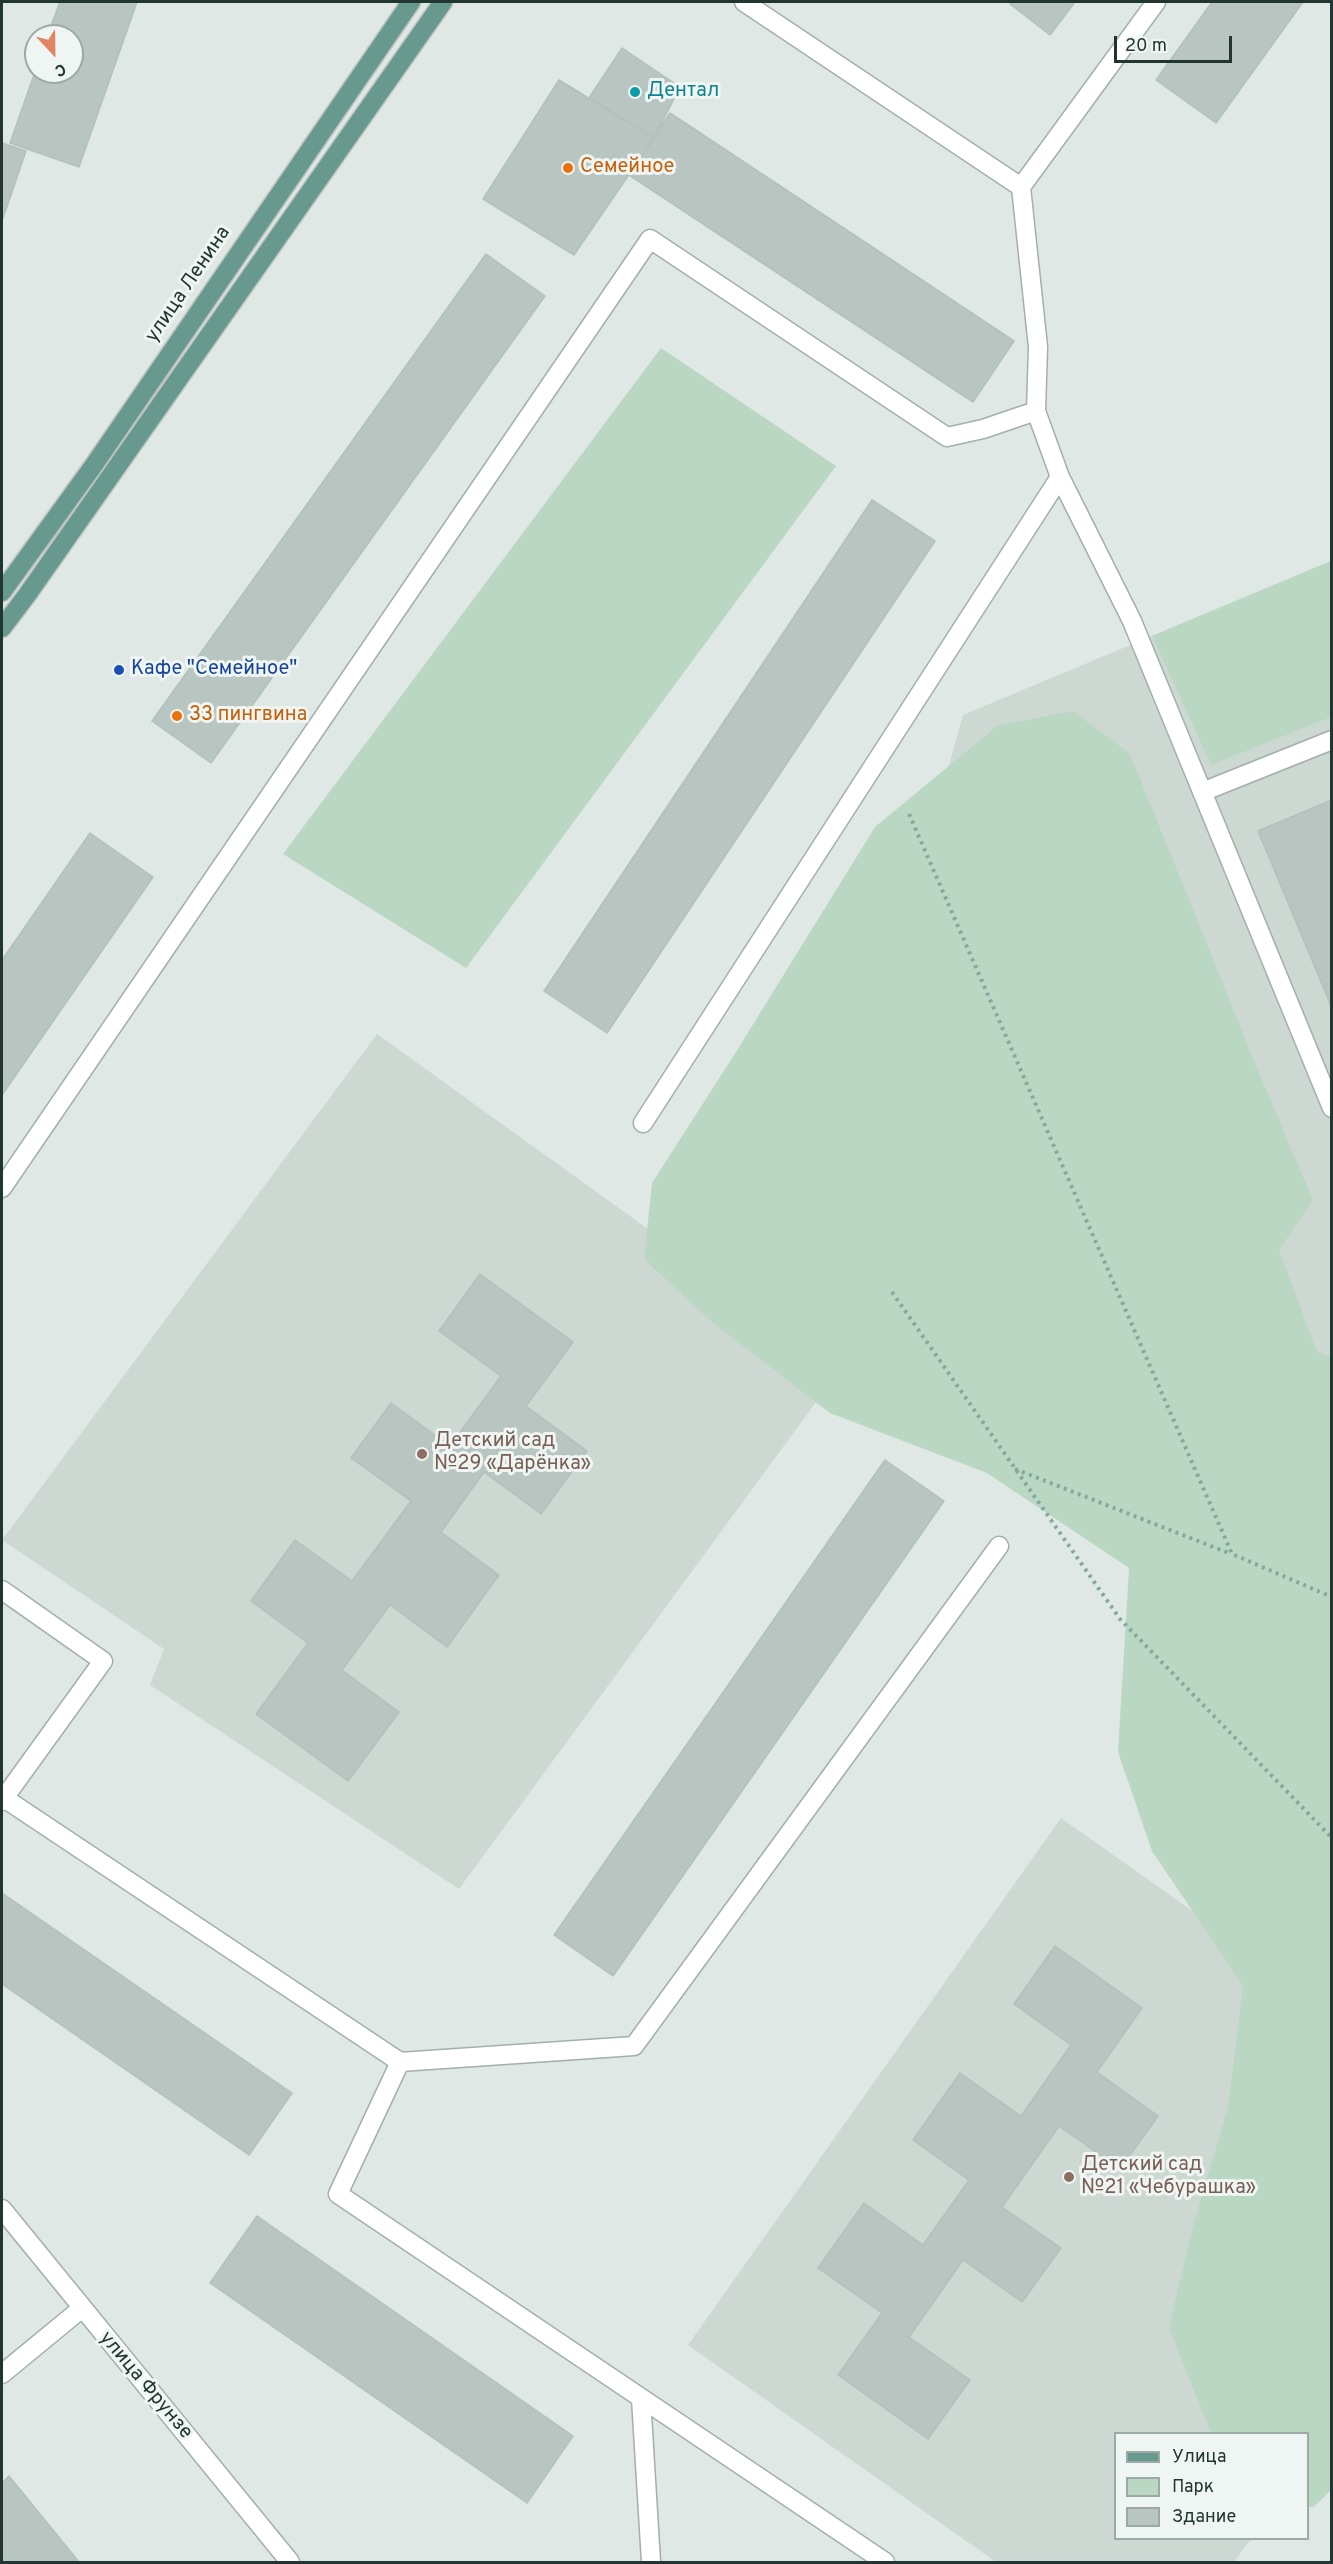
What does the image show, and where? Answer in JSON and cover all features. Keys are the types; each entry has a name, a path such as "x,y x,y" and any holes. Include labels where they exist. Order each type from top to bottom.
{"main road":[{"name":"улица Ленина","path":"2,592 94,465 411,2"},
{"path":"2,628 41,576 444,2"}],"street":[{"path":"744,2 1022,187"},
{"path":"1156,2 1022,187 1038,347 1036,411 1060,477 1132,621 1332,1108"},
{"path":"2,1188 650,239 947,437 983,429 1036,411"},
{"path":"643,1123 1060,477"},
{"path":"1202,792 1332,740"},
{"path":"2,1590 103,1661 3,1799 400,2062 634,2046 999,1546"},
{"path":"400,2062 338,2194 885,2562"},
{"name":"улица Фрунзе","path":"2,2209 81,2309 290,2562"},
{"path":"2,2374 81,2309"},
{"path":"641,2398 651,2562"}],"path":[{"path":"909,814 1232,1554"},
{"path":"892,1293 1120,1619 1332,1838"},
{"path":"1015,1468 1232,1554 1332,1597"}],"shaded area":[{"path":"1331,561 1331,1516 939,801 963,715"},
{"name":"Детский сад №29 «Дарёнка»","path":"377,1034 841,1368 459,1889 150,1685 164,1649 2,1540"},
{"name":"Детский сад №21 «Чебурашка»","path":"1061,1818 1331,2009 1308,2432 1114,2432 1114,2540 1250,2540 1234,2562 996,2562 688,2345"}],"green space":[{"path":"661,348 836,466 466,968 283,854"},
{"path":"1331,561 1331,717 1211,765 1152,636"},
{"path":"1073,711 1130,754 1313,1200 1279,1250 1317,1352 1332,1357 1332,2489 1314,2507 1309,2507 1309,2432 1211,2432 1169,2327 1194,2223 1228,2107 1243,1986 1152,1851 1118,1752 1129,1568 987,1473 830,1413 712,1322 644,1259 652,1183 875,827 997,726"}],"building":[{"path":"60,2 137,2 79,167 10,143 31,84 84,84 84,24 52,24"},
{"path":"1012,2 1075,2 1050,35 1010,4"},
{"path":"1212,2 1303,2 1216,123 1156,80"},
{"name":"Дентал","path":"622,48 680,87 654,138 589,98"},
{"name":"Семейное","path":"559,80 654,138 574,255 483,199"},
{"path":"670,113 1014,341 973,402 629,175"},
{"path":"2,143 26,151 2,221"},
{"path":"486,254 545,296 211,763 152,721"},
{"path":"872,500 935,541 607,1033 544,991"},
{"path":"1332,800 1332,1008 1258,831"},
{"path":"90,833 153,877 2,1095 2,960"},
{"path":"480,1274 573,1342 526,1406 587,1451 541,1514 484,1472 441,1532 499,1575 447,1647 390,1605 342,1670 399,1712 348,1781 256,1714 308,1643 251,1601 295,1540 352,1581 411,1501 351,1458 391,1403 450,1446 501,1376 439,1331"},
{"path":"885,1460 944,1501 613,1976 554,1935"},
{"path":"2,1893 292,2093 249,2155 2,1984"},
{"path":"1055,1946 1142,2008 1097,2072 1158,2116 1120,2169 1059,2126 1002,2207 1061,2248 1022,2302 963,2260 909,2337 970,2380 928,2439 838,2375 882,2313 818,2268 864,2203 923,2245 969,2180 913,2140 960,2073 1021,2116 1071,2045 1014,2004"},
{"path":"257,2216 573,2436 527,2503 210,2283"},
{"path":"9,2476 79,2562 2,2562 2,2483"}],"place":[{"name":"Дентал","path":"635,92"},
{"name":"Семейное","path":"568,168"},
{"name":"Кафе \"Семейное\"","path":"119,670"},
{"name":"33 пингвина","path":"177,716"},
{"name":"Детский сад №29 «Дарёнка»","path":"422,1454"},
{"name":"Детский сад №21 «Чебурашка»","path":"1069,2177"}]}
